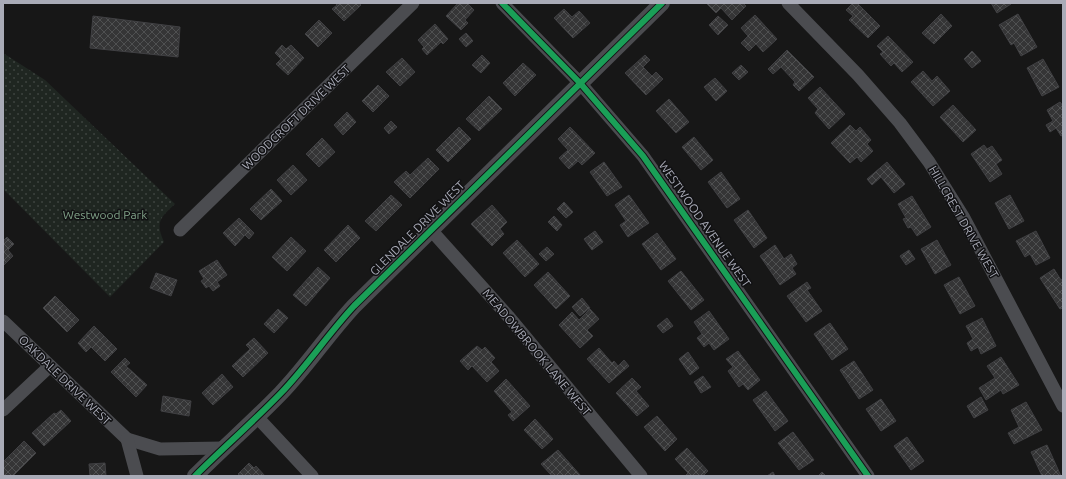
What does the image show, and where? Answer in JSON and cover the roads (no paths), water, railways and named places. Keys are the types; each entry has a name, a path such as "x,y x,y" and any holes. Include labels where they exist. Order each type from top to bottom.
{"street":[{"name":"WOODCROFT DRIVE WEST","path":"180,230 413,3"},
{"name":"WESTWOOD AVENUE WEST","path":"502,3 580,83 643,156 868,476"},
{"name":"GLENDALE DRIVE WEST","path":"195,476 257,417 310,361 336,326 354,306 662,3"},
{"name":"HILLCREST DRIVE WEST","path":"788,3 858,75 900,123 929,162 964,218 1063,406"},
{"name":"MEADOWBROOK LANE WEST","path":"431,230 508,316 641,476"},
{"name":"OAKDALE DRIVE WEST","path":"3,320 127,439 160,448 223,448"},
{"path":"3,410 50,366"},
{"path":"257,417 312,476"},
{"path":"127,439 137,476"}],"park label":[{"name":"Westwood Park","path":"105,214"}]}
